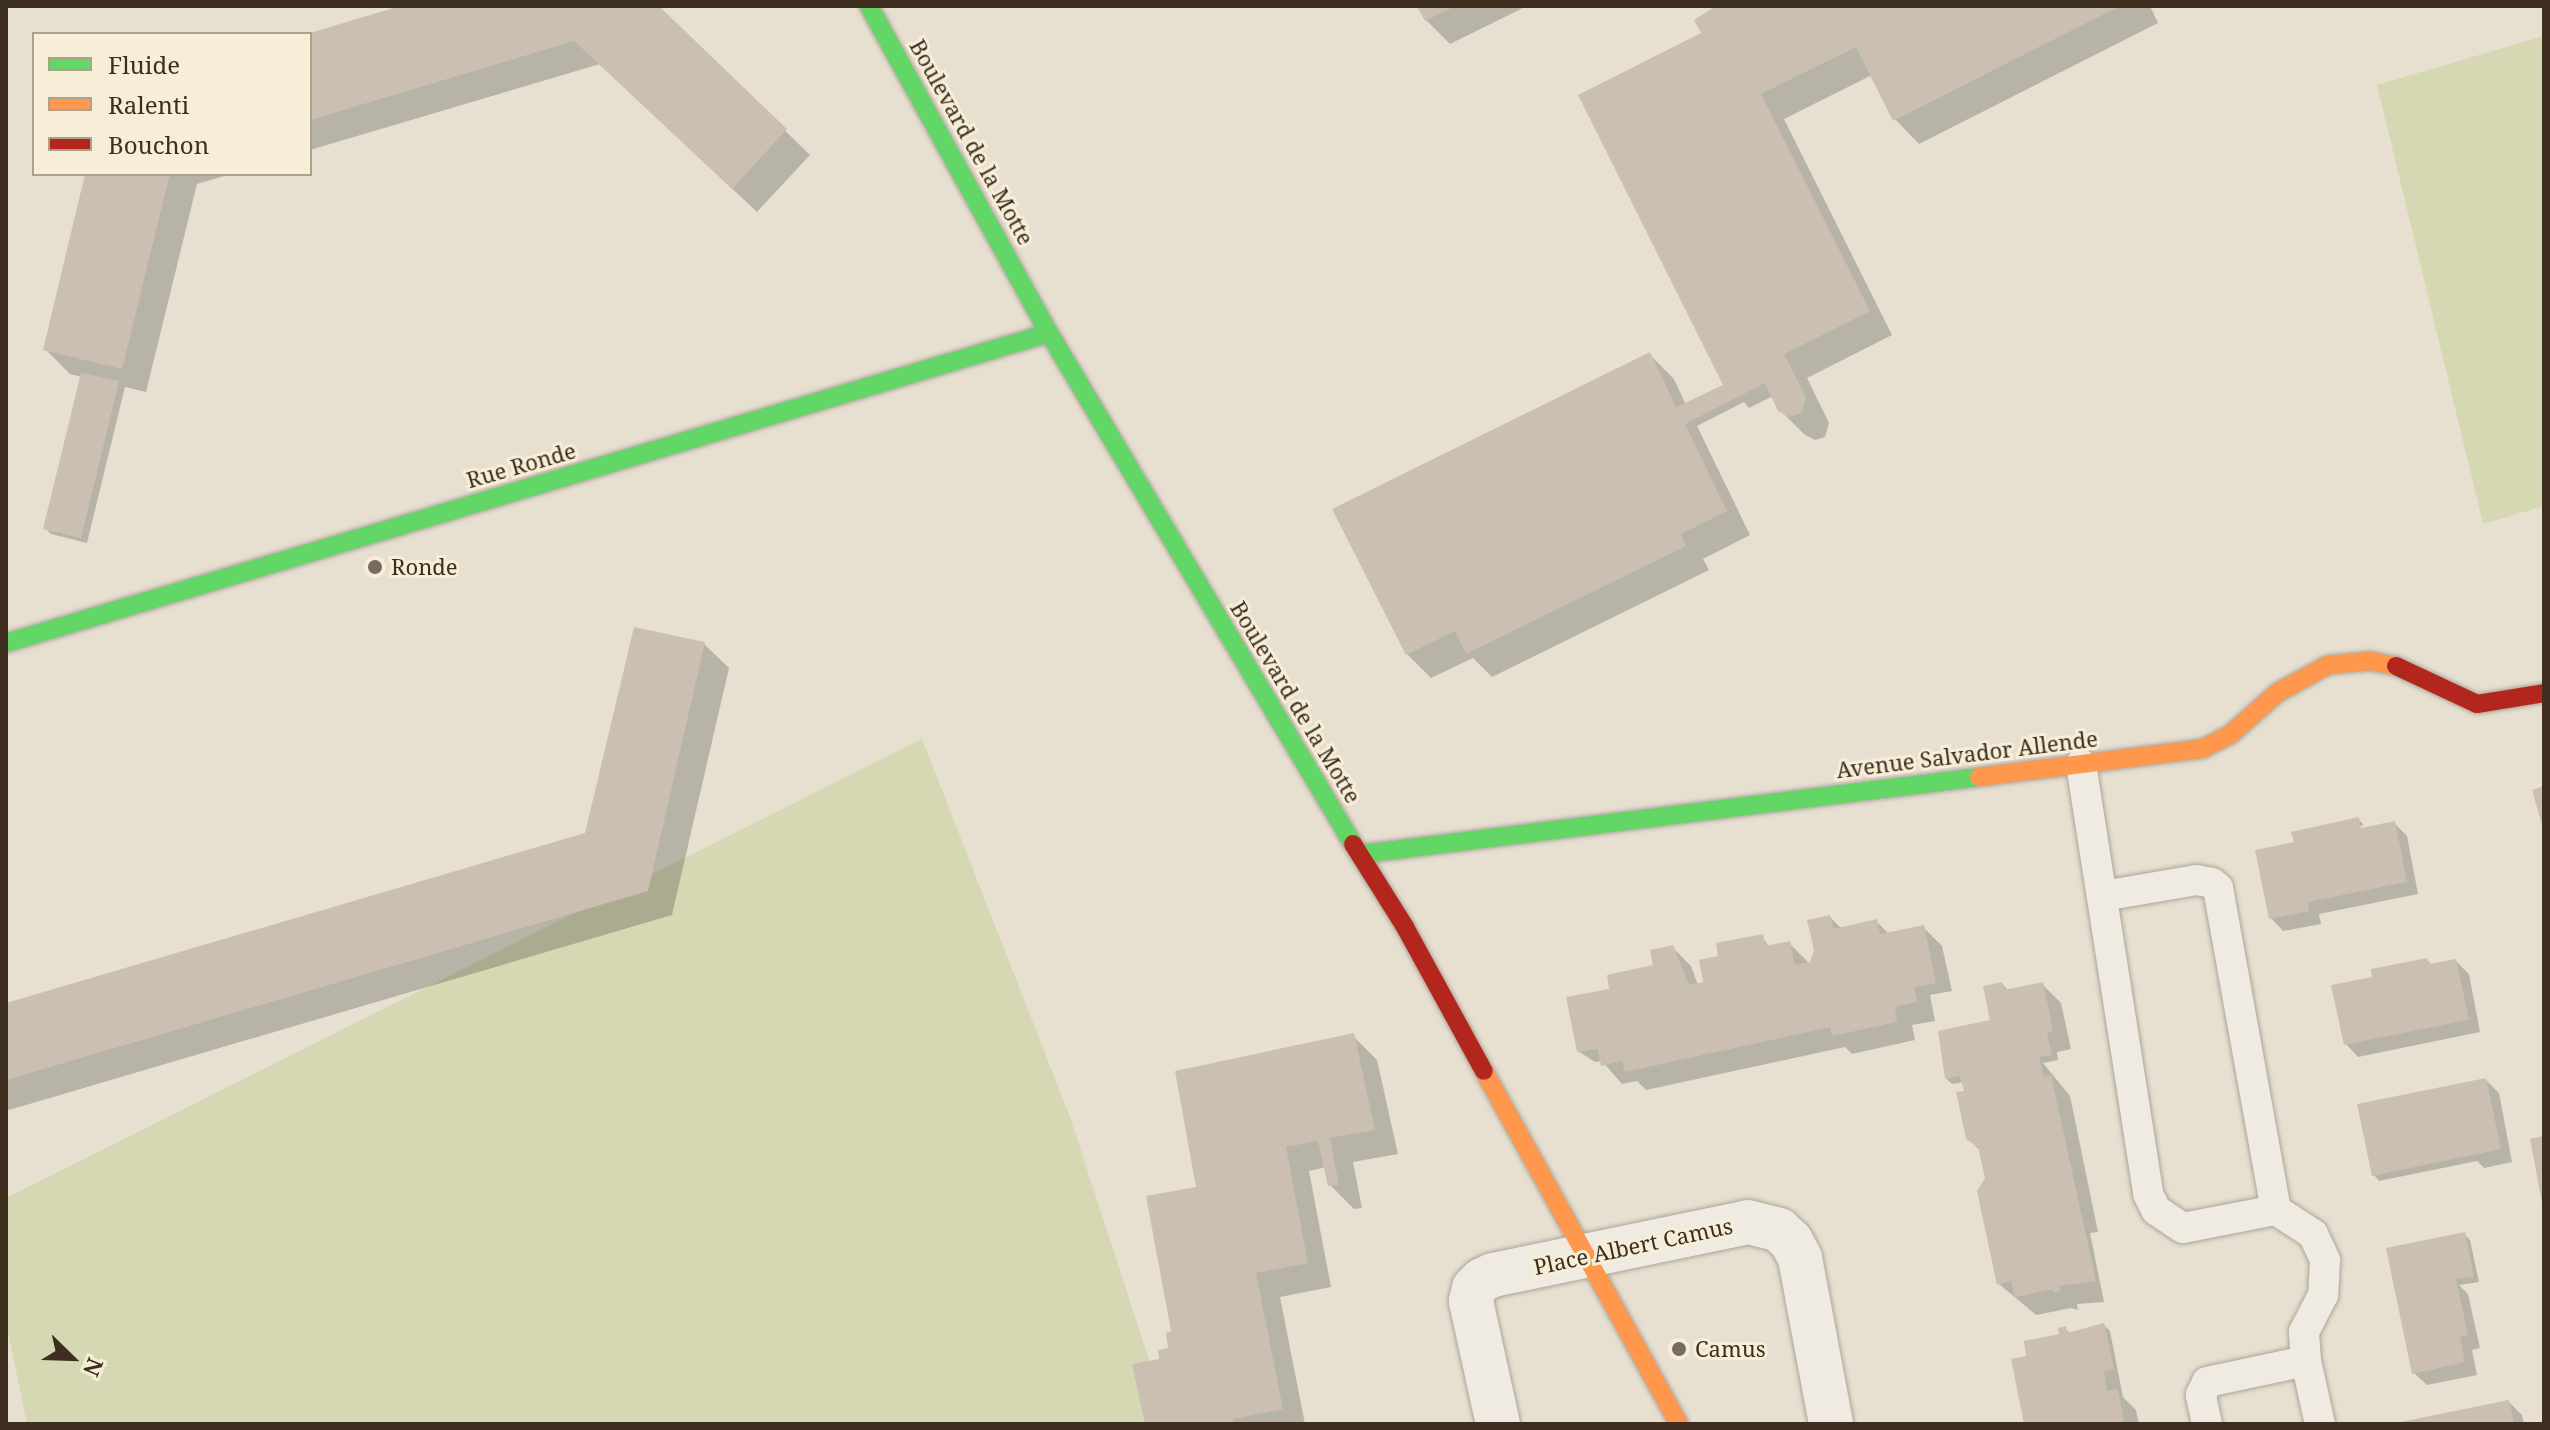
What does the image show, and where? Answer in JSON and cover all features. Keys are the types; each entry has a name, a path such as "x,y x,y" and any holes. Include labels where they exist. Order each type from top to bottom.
{"street":[{"name":"Boulevard de la Motte","path":"869,6 1049,333 1330,808 1362,854 1679,1424"},
{"name":"Rue Ronde","path":"6,643 1049,333"},
{"name":"Avenue Salvador Allende","path":"1362,854 2212,745 2231,734 2277,693 2328,665 2370,661 2389,663 2477,704 2544,693"},
{"name":"Place Albert Camus","path":"1498,1424 1471,1301 1474,1288 1493,1275 1748,1222 1779,1230 1791,1241 1800,1258 1831,1424"}],"lane":[{"path":"2081,764 2148,1194 2156,1210 2183,1228 2276,1210 2313,1234 2325,1260 2323,1295 2304,1332 2306,1361 2320,1424"},
{"path":"2103,896 2197,880 2212,883 2218,888 2276,1210"},
{"path":"2207,1424 2201,1395 2207,1382 2306,1361"}],"green space":[{"path":"2544,36 2544,506 2483,524 2377,85"},
{"path":"922,739 1070,1117 1170,1424 27,1424 6,1322 6,1198"}],"building":[{"path":"400,6 659,6 787,129 732,189 574,41 312,119 312,32"},
{"path":"1417,6 1455,6 1425,21"},
{"path":"1716,6 2120,6 1893,121 1856,47 1761,94 1870,311 1784,354 1806,397 1802,413 1789,417 1778,411 1765,383 1685,424 1727,511 1681,534 1686,546 1466,654 1455,631 1406,655 1332,509 1650,352 1676,407 1723,385 1578,95 1701,33 1694,20"},
{"path":"85,176 170,176 122,369 43,350"},
{"path":"81,373 119,381 81,538 43,529"},
{"path":"634,627 705,642 648,891 6,1080 6,1003 585,833"},
{"path":"2544,786 2544,828 2543,828 2532,790"},
{"path":"2359,817 2361,828 2395,821 2407,882 2308,902 2309,911 2269,919 2255,850 2294,842 2291,832"},
{"path":"1830,915 1833,929 1877,919 1880,934 1924,925 1936,983 1914,987 1917,1002 1895,1007 1897,1022 1832,1036 1830,1027 1625,1072 1622,1061 1601,1066 1598,1049 1577,1052 1566,997 1609,989 1607,975 1653,965 1650,950 1673,945 1689,985 1703,982 1699,960 1718,956 1716,943 1763,934 1766,946 1790,941 1795,965 1810,962 1814,950 1807,920"},
{"path":"2427,958 2429,964 2456,959 2469,1020 2344,1045 2331,985 2372,977 2371,969"},
{"path":"2002,982 2004,990 2043,982 2053,1031 2047,1032 2052,1055 2039,1057 2044,1077 2051,1075 2096,1281 2059,1286 2060,1292 2053,1293 2053,1289 2015,1297 2011,1281 1997,1285 1977,1191 1985,1178 1978,1147 1966,1139 1956,1092 1964,1091 1960,1076 1945,1079 1938,1031 1990,1020 1983,986"},
{"path":"1354,1033 1375,1130 1330,1138 1339,1185 1328,1186 1318,1141 1286,1147 1308,1263 1256,1273 1283,1409 1233,1419 1234,1424 1145,1424 1132,1364 1159,1359 1158,1350 1168,1348 1166,1333 1171,1331 1146,1196 1196,1187 1175,1071"},
{"path":"2486,1078 2501,1149 2372,1176 2357,1104"},
{"path":"2544,1136 2544,1203 2542,1203 2530,1139"},
{"path":"2465,1232 2474,1277 2456,1279 2468,1335 2460,1337 2465,1362 2412,1374 2386,1248"},
{"path":"2104,1323 2114,1369 2104,1371 2107,1391 2118,1389 2124,1421 2114,1424 2024,1424 2011,1359 2026,1356 2024,1341 2059,1334 2058,1328 2066,1326 2067,1333"},
{"path":"2509,1400 2514,1424 2395,1424 2395,1423"}],"traffic: fast":[{"path":"869,6 1049,333 1353,844"},
{"path":"6,643 1049,333"},
{"path":"1362,854 1979,777"}],"traffic: slow":[{"path":"1979,777 2202,749 2231,734 2277,693 2328,665 2370,661 2396,666"},
{"path":"1484,1071 1679,1424"}],"traffic: jam":[{"path":"2396,666 2477,704 2544,693"},
{"path":"1353,844 1405,927 1484,1071"}],"place":[{"name":"Ronde","path":"375,567"},
{"name":"Camus","path":"1679,1349"}]}
